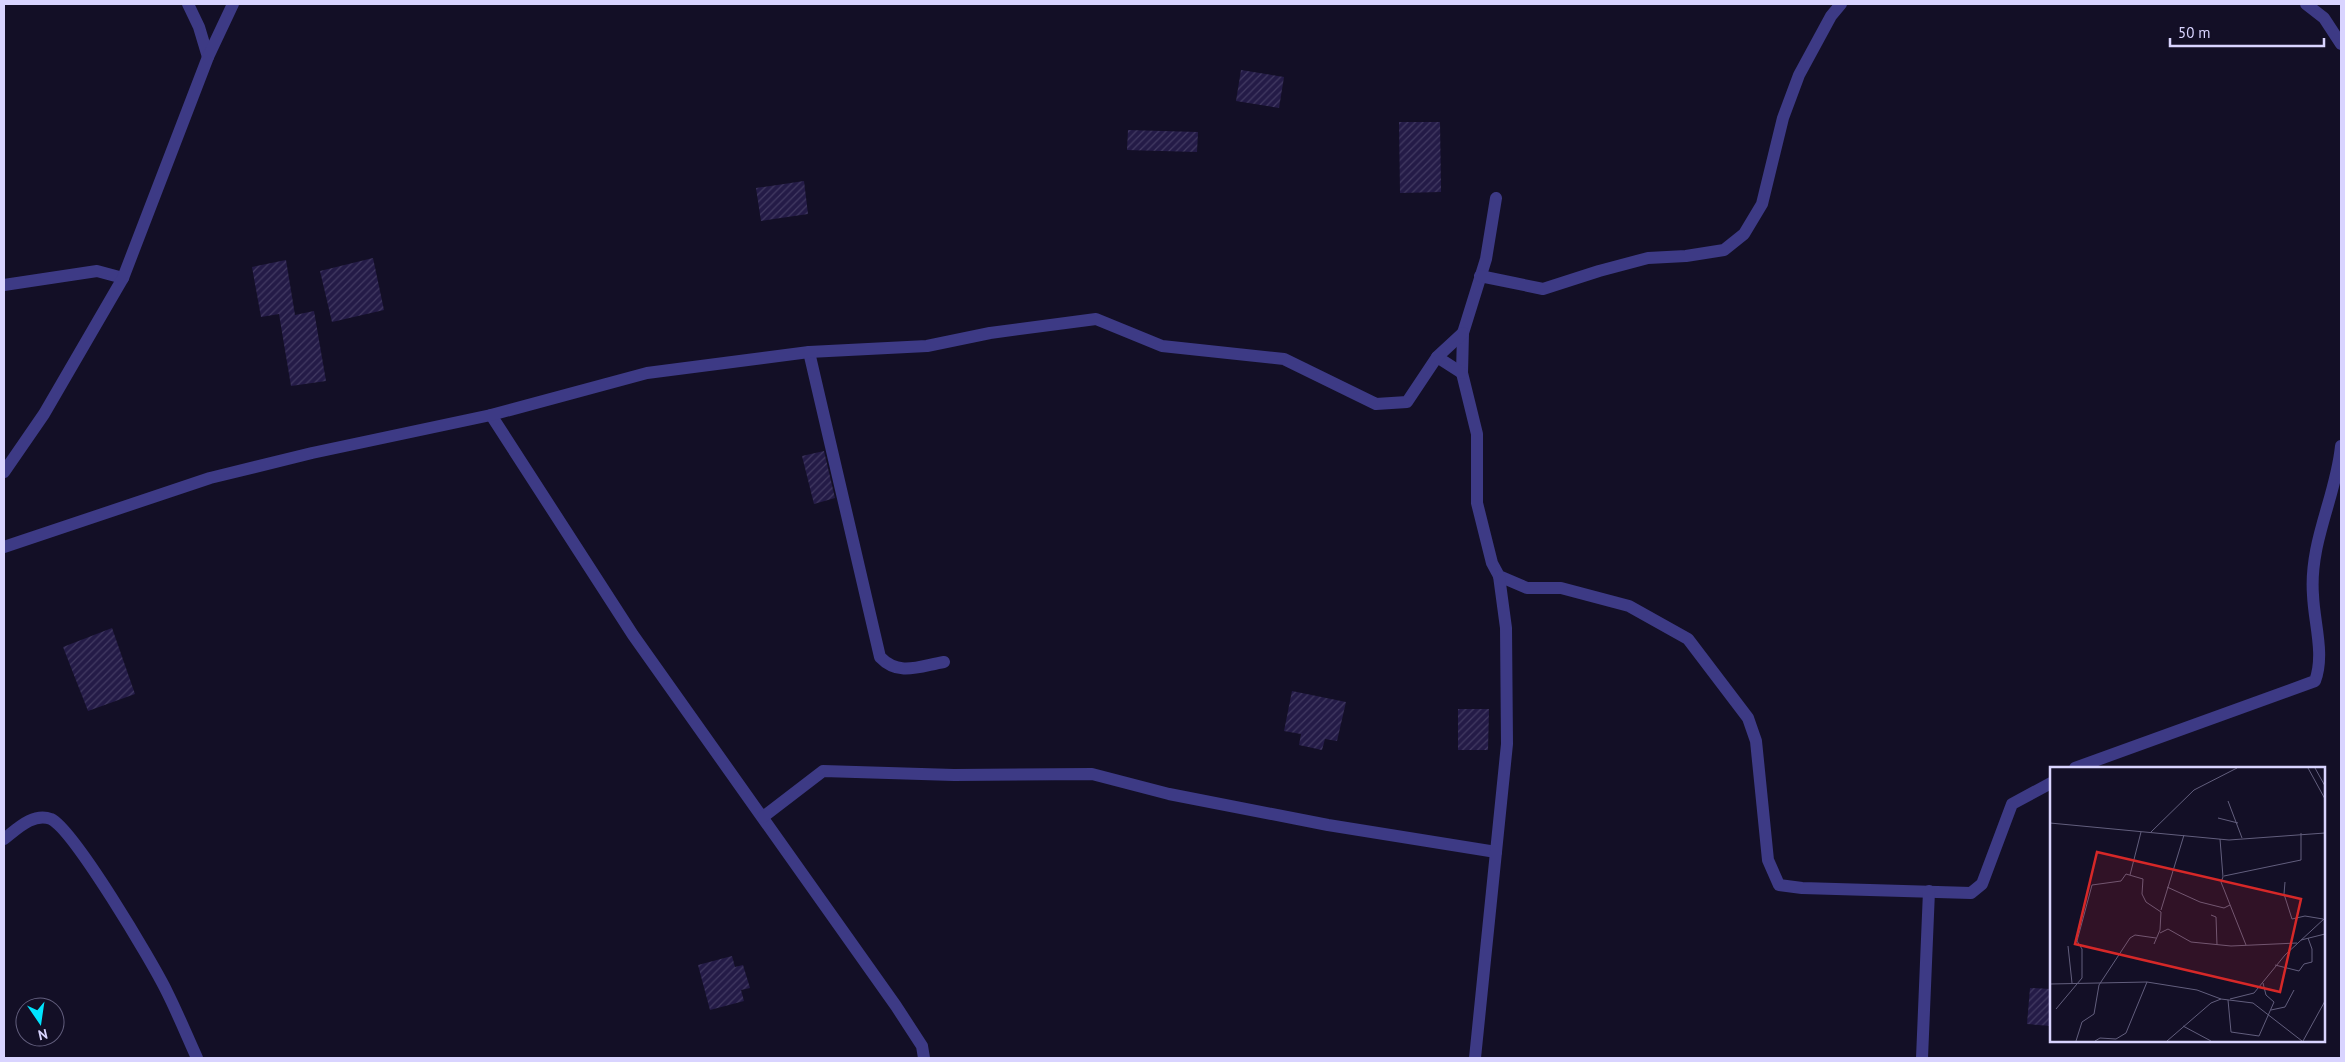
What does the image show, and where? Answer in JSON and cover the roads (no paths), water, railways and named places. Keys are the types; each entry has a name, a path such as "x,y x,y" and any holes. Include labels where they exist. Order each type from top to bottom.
{"street":[{"path":"188,4 199,27 208,58"},
{"path":"4,472 44,414 123,278 208,58 232,4"},
{"path":"1480,276 1543,290 1599,270 1648,258 1686,256 1724,250 1744,234 1762,204 1783,118 1799,75 1831,16 1841,4"},
{"path":"2306,4 2324,18 2341,44"},
{"path":"1475,1058 1507,744 1506,628 1499,576 1492,563 1477,503 1477,434 1462,373 1464,333 1486,259 1496,198"},
{"path":"4,285 97,271 123,278"},
{"path":"4,547 210,478 312,453 491,415 647,373 809,352 927,346 990,334 1096,320 1162,346 1284,359 1376,404 1408,402 1437,356 1464,333"},
{"path":"809,352 880,657 889,666 901,670 944,662"},
{"path":"1437,356 1462,373"},
{"path":"491,415 633,635 896,1006 922,1046 924,1058"},
{"path":"2078,767 2315,681 2320,666 2313,594 2313,564 2320,526 2338,472 2341,446"},
{"path":"1499,576 1528,588 1561,588 1629,606 1688,639 1748,718 1756,741 1768,860 1779,885 1802,888 1970,893 1982,884 2012,804 2050,784"},
{"path":"763,817 823,771 954,775 1092,774 1178,796 1328,825 1496,852"},
{"path":"4,839 30,820 50,819 63,827 99,879 166,990 197,1058"},
{"path":"1922,1058 1929,891"}]}
